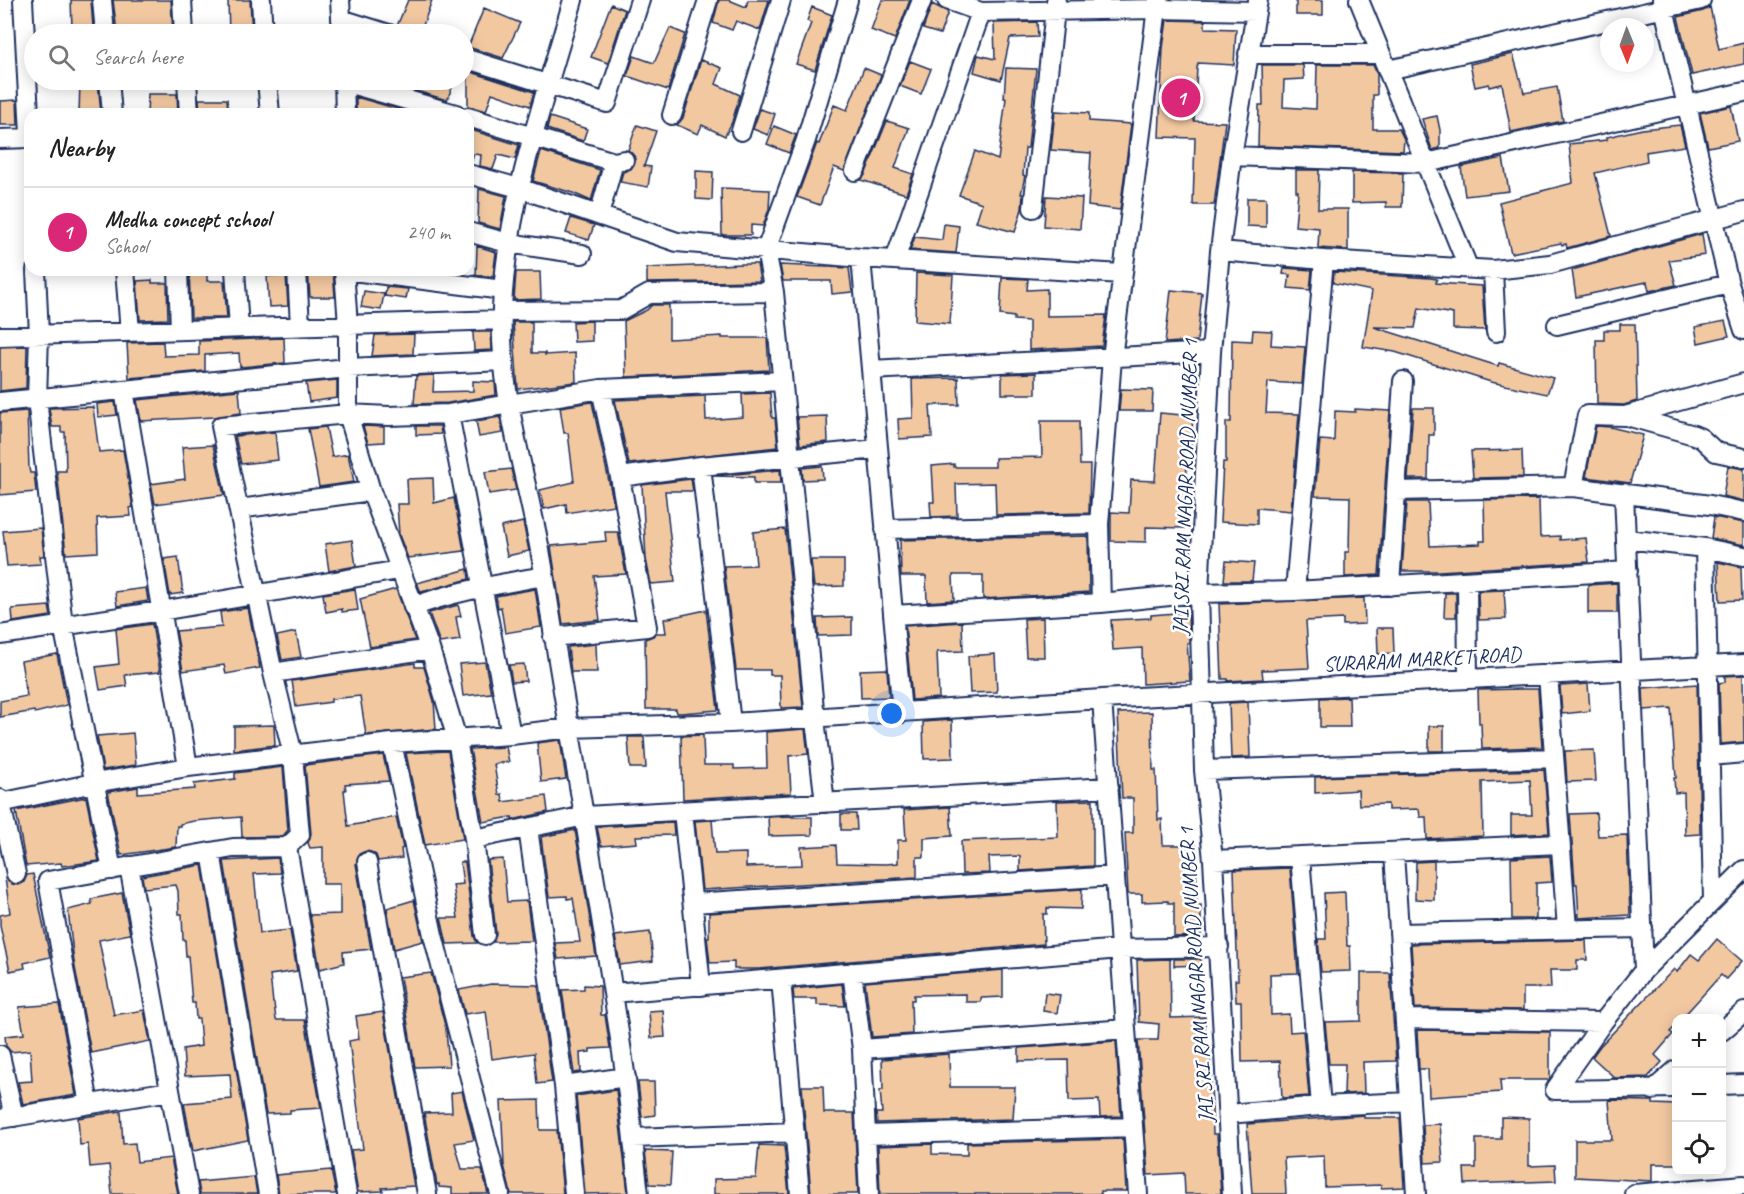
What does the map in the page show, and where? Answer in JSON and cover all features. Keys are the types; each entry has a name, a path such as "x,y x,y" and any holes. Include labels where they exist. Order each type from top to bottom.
{"street":[{"path":"23,0 24,24"},
{"path":"102,0 104,24"},
{"path":"182,0 183,24"},
{"path":"261,0 262,24"},
{"path":"340,0 342,24"},
{"path":"573,0 519,188 508,243 502,315 504,361 510,405 544,576 585,816 626,1077 639,1194"},
{"path":"474,61 607,103 640,0"},
{"path":"672,115 708,0"},
{"path":"741,130 781,0"},
{"path":"825,803 774,291 766,250 806,140 848,0"},
{"path":"855,171 922,0"},
{"path":"947,0 981,12 1055,5 1257,6"},
{"path":"1359,0 1468,267"},
{"path":"1248,54 1385,62 1664,5 1701,0"},
{"path":"1033,208 1055,5"},
{"path":"1101,603 1100,524 1112,358 1158,5"},
{"path":"1664,5 1713,220 1729,284 1744,326"},
{"name":"JAI SRI RAM NAGAR ROAD NUMBER 1","path":"1232,1194 1219,947 1204,770 1199,594 1211,352 1220,251 1232,156 1257,6"},
{"path":"894,260 981,12"},
{"path":"28,90 29,108"},
{"path":"110,90 111,108"},
{"path":"188,90 189,108"},
{"path":"268,90 269,108"},
{"path":"344,90 345,108"},
{"path":"375,90 436,108"},
{"path":"1232,156 1426,163 1744,92"},
{"path":"474,119 619,161 599,215"},
{"path":"0,139 24,137"},
{"path":"474,176 519,188 677,242 861,258 1122,274"},
{"path":"1220,251 1493,270 1550,264 1744,211"},
{"path":"474,234 508,243 582,254"},
{"path":"861,258 902,713"},
{"path":"1294,591 1324,260"},
{"path":"1493,270 1496,332"},
{"path":"36,276 39,335 37,399 63,625 94,783 121,868 170,1091 189,1194"},
{"path":"125,276 130,332"},
{"path":"178,276 180,330"},
{"path":"235,276 239,328"},
{"path":"297,276 300,326"},
{"path":"344,276 348,325 348,414 371,492 430,649 457,739 474,839 485,935"},
{"path":"392,276 503,290"},
{"path":"1557,326 1729,284"},
{"path":"0,336 348,325 621,310 648,294 774,291"},
{"path":"871,370 1211,352"},
{"path":"0,402 348,368 504,361"},
{"path":"89,1104 48,881 234,848 287,847 300,835 293,755 273,673 221,426 348,414 389,416 449,414 601,389 782,381"},
{"path":"1390,586 1403,381"},
{"path":"1625,416 1744,383"},
{"path":"553,636 647,627 620,477 601,389"},
{"path":"124,390 188,767"},
{"path":"449,414 511,735"},
{"path":"1573,487 1587,415 1625,416 1694,435 1701,438 1716,452 1744,458"},
{"path":"620,477 701,466 878,449"},
{"path":"701,466 731,723"},
{"path":"1396,491 1573,487 1710,505 1744,512"},
{"path":"239,509 371,492"},
{"path":"1624,493 1644,970"},
{"path":"885,530 1100,524"},
{"path":"1626,539 1705,548 1744,556"},
{"path":"1705,548 1713,901"},
{"path":"0,635 161,611 399,570"},
{"path":"893,615 1101,603 1199,594 1390,586 1628,571"},
{"path":"413,607 482,588 544,576"},
{"path":"1467,581 1468,679"},
{"path":"273,673 430,649"},
{"name":"SURARAM MARKET ROAD","path":"0,802 188,767 392,743 511,735 569,728 731,723 1203,693 1744,664"},
{"path":"1548,674 1567,929"},
{"path":"1102,699 1138,1194"},
{"path":"392,743 433,935 500,1194"},
{"path":"1710,756 1744,753"},
{"path":"1204,770 1554,758"},
{"path":"474,839 585,816 1109,787"},
{"path":"0,802 16,874"},
{"path":"683,811 701,986"},
{"path":"528,828 564,1086 574,1194"},
{"path":"1213,860 1560,844"},
{"path":"287,847 347,1194"},
{"path":"211,852 268,1194"},
{"path":"1394,853 1416,1194"},
{"path":"1300,857 1321,1106"},
{"path":"367,862 427,1194"},
{"path":"1672,1088 1555,1090 1603,1022 1644,970 1744,870"},
{"path":"693,903 1115,876"},
{"path":"1399,933 1643,928"},
{"path":"613,993 1120,949 1219,947"},
{"path":"852,972 862,1049 869,1194"},
{"path":"781,979 800,1194"},
{"path":"1726,1028 1744,1012"},
{"path":"1405,1019 1603,1022"},
{"path":"862,1049 1126,1029"},
{"path":"0,1055 7,1118 170,1091"},
{"path":"1653,1090 1672,1074"},
{"path":"564,1086 626,1077"},
{"path":"1726,1085 1744,1084"},
{"path":"1228,1114 1321,1106 1410,1102"},
{"path":"866,1135 1133,1127"},
{"path":"633,1138 795,1132"},
{"path":"1634,1194 1744,1185"}],"building":[{"path":"71,0 91,0 93,24 72,24"},
{"path":"113,0 171,0 172,24 116,24"},
{"path":"228,0 250,0 251,24 229,24"},
{"path":"408,0 432,0 424,24 398,24"},
{"path":"719,0 729,0 746,7 748,0 769,0 760,30 736,21 732,30 713,23"},
{"path":"882,0 910,0 895,39 871,30"},
{"path":"1296,0 1323,0 1323,15 1296,15"},
{"path":"611,4 625,10 608,63 591,57"},
{"path":"932,4 948,12 940,34 923,29"},
{"path":"812,7 832,15 815,70 796,64 811,23 807,21"},
{"path":"1710,7 1719,49 1744,43 1744,64 1692,75 1678,17"},
{"path":"484,8 520,23 503,58 474,49 474,32"},
{"path":"1167,20 1205,21 1205,28 1236,29 1234,65 1198,63 1197,68 1194,121 1225,122 1214,205 1193,205 1195,138 1159,137 1163,48"},
{"path":"1037,22 1038,37 1010,38 1001,80 974,72 978,55 995,59 994,23"},
{"path":"670,28 685,34 668,90 627,76 634,56 654,63"},
{"path":"1513,54 1524,93 1557,87 1563,121 1511,132 1502,84 1475,87 1470,64"},
{"path":"701,60 722,68 716,84 740,95 725,136 702,125 698,134 677,125 683,118"},
{"path":"910,61 931,69 921,94 900,86"},
{"path":"1262,65 1303,65 1304,79 1284,80 1283,107 1316,109 1317,65 1373,65 1377,74 1377,95 1373,95 1373,129 1399,129 1404,139 1403,151 1258,146 1259,105 1263,105"},
{"path":"864,68 881,75 844,171 834,167 820,205 797,197 834,105 847,110"},
{"path":"1006,68 1036,69 1028,148 1025,148 1022,209 1015,232 976,222 982,203 959,195 975,151 998,160 1006,98 1004,98"},
{"path":"474,73 534,92 530,106 492,93 486,111 468,106 468,90 474,90"},
{"path":"80,90 99,90 100,108 79,108"},
{"path":"413,90 451,90 447,100"},
{"path":"148,94 177,94 178,108 147,108"},
{"path":"356,97 394,108 356,108"},
{"path":"199,99 227,99 228,108 200,108"},
{"path":"17,100 18,125 0,125 0,101"},
{"path":"1731,106 1738,141 1708,147 1700,113"},
{"path":"760,109 775,114 768,135 753,129"},
{"path":"1055,111 1089,113 1089,121 1131,124 1120,210 1088,206 1091,153 1051,150"},
{"path":"1437,116 1440,148 1432,150 1422,119"},
{"path":"550,117 587,129 583,141 547,129"},
{"path":"887,121 909,128 895,168 913,174 906,194 861,180"},
{"path":"637,125 656,131 644,166 651,167 648,187 620,182 623,172 631,169 635,163 635,157 628,150"},
{"path":"1680,125 1685,146 1646,152 1647,161 1595,173 1611,236 1567,248 1566,244 1561,243 1511,253 1499,202 1573,183 1569,144 1607,140 1607,137 1642,129"},
{"path":"774,126 796,135 789,153 767,144"},
{"path":"474,131 519,145 515,159 498,155 493,169 480,166 481,155 474,154"},
{"path":"541,151 600,170 591,201 533,181"},
{"path":"1503,158 1509,191 1465,196 1461,167"},
{"path":"1296,170 1319,170 1318,209 1348,209 1348,250 1318,248 1319,228 1295,226 1298,191 1296,191"},
{"path":"696,171 713,172 712,200 696,199"},
{"path":"1352,172 1403,173 1402,207 1386,207 1386,202 1352,203"},
{"path":"721,188 770,190 769,209 763,226 751,225 751,235 722,235"},
{"path":"479,189 506,196 500,229 478,223"},
{"path":"1046,196 1082,198 1080,229 1044,226"},
{"path":"1247,198 1266,198 1266,227 1247,226"},
{"path":"571,218 594,225 589,240 566,233"},
{"path":"944,224 959,226 956,253 910,250 915,237 942,240"},
{"path":"1702,234 1705,255 1669,260 1676,285 1649,291 1647,282 1576,297 1572,270"},
{"path":"477,246 496,252 493,277 474,275 476,274"},
{"path":"757,264 760,281 647,283 647,268"},
{"path":"780,265 849,268 852,292 832,294 831,281 783,281"},
{"path":"1284,268 1312,270 1310,290 1288,288 1290,275 1283,274"},
{"path":"516,272 540,272 541,299 514,300"},
{"path":"1334,272 1430,278 1437,279 1436,283 1482,286 1485,330 1453,329 1453,314 1419,308 1415,328 1374,327 1498,366 1499,363 1553,378 1547,394 1491,382 1395,352 1363,347 1372,291 1333,283"},
{"path":"916,273 953,275 950,324 915,321"},
{"path":"189,276 207,276 207,281 224,281 227,318 191,318"},
{"path":"267,276 286,276 288,306 269,307"},
{"path":"308,276 333,276 335,297 310,297"},
{"path":"1002,278 1028,279 1027,290 1047,289 1047,316 1106,315 1102,346 1029,350 1029,321 1014,320 1014,317 1000,315"},
{"path":"152,280 152,283 167,283 168,319 140,320 137,281"},
{"path":"386,287 408,289 406,299 385,296"},
{"path":"1171,290 1202,293 1197,341 1165,343"},
{"path":"364,291 384,294 381,310 361,307"},
{"path":"652,305 669,305 669,339 722,336 722,338 767,338 769,370 626,377 624,321 647,310"},
{"path":"592,321 592,341 574,342 573,322"},
{"path":"1725,321 1729,336 1698,343 1695,327"},
{"path":"513,322 532,322 532,353 545,353 545,355 575,353 576,382 518,389"},
{"path":"1620,324 1635,324 1637,401 1624,405 1597,404 1596,340 1604,340 1604,330 1620,330"},
{"path":"1253,330 1272,331 1271,345 1305,347 1302,384 1268,382 1266,413 1299,414 1291,511 1257,508 1257,524 1220,522 1223,462 1226,462 1226,422 1231,422 1232,340 1252,341"},
{"path":"473,332 491,332 492,350 474,351"},
{"path":"414,334 413,354 372,356 375,335"},
{"path":"284,338 285,363 240,367 239,353 205,355 205,371 129,378 127,343 163,342 164,356 199,355 199,341"},
{"path":"27,346 26,388 0,391 0,347"},
{"path":"1036,373 1036,394 1002,394 1002,374"},
{"path":"434,375 433,392 473,391 473,381 495,382 496,395 448,403 414,404 416,376"},
{"path":"958,378 959,405 930,405 932,437 899,439 898,419 913,418 912,379"},
{"path":"337,380 337,398 309,402 306,383"},
{"path":"1121,389 1153,390 1152,411 1119,411"},
{"path":"239,390 241,413 214,417 141,421 137,400"},
{"path":"770,393 778,447 629,464 615,400 705,396 706,420 743,417 742,394"},
{"path":"115,402 117,415 98,417 97,404"},
{"path":"592,402 614,505 567,513 566,504 544,509 540,490 574,482 568,433 564,433 560,407"},
{"path":"93,407 99,452 123,450 133,507 130,508 131,516 97,518 98,552 66,554 57,471 66,471 65,432 61,432 61,427 52,427 49,408"},
{"path":"1413,408 1434,408 1434,435 1429,435 1428,479 1408,479"},
{"path":"1355,409 1390,411 1379,575 1345,577 1345,552 1349,552 1350,497 1315,496 1320,440 1334,441 1335,411 1355,412"},
{"path":"27,411 29,468 30,473 34,473 36,492 0,495 0,413"},
{"path":"1160,413 1193,416 1190,458 1187,458 1185,528 1146,527 1146,542 1111,541 1111,512 1129,513 1131,480 1155,481"},
{"path":"827,416 828,442 800,445 797,417"},
{"path":"500,417 503,433 479,437 476,421"},
{"path":"1041,421 1079,421 1080,465 1090,465 1089,513 996,515 995,483 956,484 957,516 931,517 930,502 934,502 932,466 954,464 954,467 995,467 995,458 1042,457"},
{"path":"363,426 384,427 384,442 368,443"},
{"path":"416,426 440,426 441,434 416,435"},
{"path":"1596,426 1643,435 1630,483 1586,477"},
{"path":"326,427 332,457 348,454 354,482 319,487 308,429"},
{"path":"275,432 278,460 241,464 235,436"},
{"path":"213,445 224,495 155,504 151,484 185,479 182,447"},
{"path":"1522,450 1523,477 1473,478 1471,451"},
{"path":"822,466 823,479 803,480 802,468"},
{"path":"1728,466 1744,469 1744,501 1723,496"},
{"path":"511,469 516,490 489,494 485,472"},
{"path":"780,470 781,483 754,483 754,477 714,476"},
{"path":"433,478 434,503 454,498 464,551 408,558 399,535 397,504 408,504 407,479"},
{"path":"691,479 693,491 665,491 675,582 651,584 646,559 642,485"},
{"path":"1539,499 1540,537 1560,536 1560,540 1586,538 1589,562 1402,571 1407,502 1428,502 1430,546 1480,544 1480,541 1485,541 1484,500"},
{"path":"1714,517 1744,523 1744,545 1711,538"},
{"path":"523,522 529,551 507,556 501,527"},
{"path":"41,528 44,556 40,556 41,564 7,566 3,531"},
{"path":"785,529 803,707 781,708 780,675 770,675 770,670 736,670 724,566 756,565 753,532"},
{"path":"605,532 618,532 626,574 594,576 600,620 563,624 551,546 606,541"},
{"path":"1088,536 1089,592 983,599 983,575 953,575 954,600 927,602 926,576 901,576 900,540"},
{"path":"352,540 356,566 329,571 325,544"},
{"path":"178,557 183,593 170,595 164,559"},
{"path":"811,560 844,560 844,586 814,587"},
{"path":"1226,561 1254,563 1252,581 1224,581"},
{"path":"1718,562 1741,567 1742,600 1720,601"},
{"path":"468,569 469,579 421,592 417,583"},
{"path":"1617,583 1617,613 1588,613 1588,585"},
{"path":"146,588 148,601 117,606 115,592"},
{"path":"355,589 358,610 342,612 342,609 326,612 323,594"},
{"path":"396,589 415,640 370,647 360,599"},
{"path":"535,589 541,627 505,633 501,607 498,608 496,596"},
{"path":"1504,590 1506,619 1479,620 1478,591"},
{"path":"1445,593 1456,593 1456,617 1444,617"},
{"path":"1364,598 1365,624 1343,625 1343,619 1306,621 1309,668 1262,670 1263,679 1228,681 1228,679 1222,679 1219,604"},
{"path":"458,605 461,616 456,617 460,640 440,643 429,613"},
{"path":"49,606 51,616 13,622 12,609"},
{"path":"248,608 260,668 226,674 224,665 183,671 176,631 222,627 220,612"},
{"path":"706,610 718,710 677,713 676,709 646,709 645,639 656,633 666,633 664,619"},
{"path":"1188,612 1189,643 1187,643 1190,681 1143,684 1142,648 1113,650 1111,620 1151,618 1151,615"},
{"path":"852,617 852,635 818,636 817,618"},
{"path":"1043,618 1044,657 1026,657 1024,619"},
{"path":"962,622 963,651 937,652 939,698 912,700 905,626"},
{"path":"152,624 160,672 125,675 127,686 100,690 96,667 119,664 116,629"},
{"path":"1377,628 1393,628 1394,653 1378,654"},
{"path":"296,632 301,657 282,660 277,636"},
{"path":"596,644 597,672 571,672 568,647"},
{"path":"57,654 67,705 35,713 34,711 0,717 0,701 27,696 21,661"},
{"path":"995,654 997,692 970,693 968,656"},
{"path":"485,662 491,693 463,696 459,664"},
{"path":"415,663 415,667 424,667 434,701 436,729 366,735 360,696 331,699 331,702 296,707 292,681"},
{"path":"524,664 526,681 512,682 509,665"},
{"path":"887,669 889,697 861,698 860,670"},
{"path":"1743,675 1744,742 1721,744 1719,683 1725,682 1725,676"},
{"path":"1588,684 1590,711 1562,714 1560,686"},
{"path":"1697,684 1700,834 1685,835 1684,792 1675,793 1671,708 1644,710 1643,688"},
{"path":"1538,689 1542,747 1482,749 1478,690"},
{"path":"1349,697 1350,727 1320,727 1320,698"},
{"path":"1248,702 1250,757 1231,758 1229,703"},
{"path":"1152,712 1153,770 1156,770 1158,820 1162,819 1163,845 1196,845 1197,905 1201,905 1201,936 1174,937 1174,903 1168,903 1168,901 1142,902 1142,894 1128,894 1125,833 1133,833 1133,798 1122,798 1118,713"},
{"path":"952,720 953,758 924,759 923,722"},
{"path":"274,725 275,745 234,750 234,726"},
{"path":"1429,726 1444,726 1444,751 1429,751"},
{"path":"805,729 808,754 789,756 791,793 683,799 681,736 703,735 704,765 734,765 734,769 767,768 766,732"},
{"path":"133,733 136,765 103,770 97,736"},
{"path":"628,737 644,737 646,768 630,768"},
{"path":"560,740 566,779 541,782 537,743"},
{"path":"506,747 509,762 494,764 499,795 502,794 503,802 546,796 548,812 512,820 512,817 483,822 470,749"},
{"path":"1594,750 1596,781 1567,782 1565,751"},
{"path":"448,751 463,839 425,845 406,753"},
{"path":"383,755 389,781 345,784 348,826 396,817 403,848 401,849 402,858 378,861 376,855 371,852 366,851 359,854 356,864 371,949 343,952 344,963 320,969 310,915 340,914 340,884 323,884 323,847 310,848 308,843 311,834 305,765"},
{"path":"283,767 288,830 283,836 242,837 241,817 194,821 177,826 176,847 121,855 108,792 138,787 138,793 195,789 194,784 235,779 235,773"},
{"path":"1544,770 1549,833 1511,835 1511,815 1532,815 1530,780 1482,782 1483,836 1427,839 1426,817 1420,817 1419,809 1388,810 1388,804 1359,805 1358,790 1315,793 1315,777"},
{"path":"86,797 99,861 62,866 61,863 26,866 16,811"},
{"path":"1093,800 1093,866 1020,871 1020,856 989,857 990,873 962,874 961,841 1058,837 1057,801"},
{"path":"950,807 952,836 924,838 924,857 917,857 917,877 702,890 695,821 712,820 715,854 746,853 746,867 802,865 801,847 836,845 837,863 886,864 898,863 898,840 906,840 904,810"},
{"path":"1596,813 1598,836 1627,835 1630,915 1579,918 1570,814"},
{"path":"841,814 856,814 857,830 841,830"},
{"path":"768,817 812,817 812,835 769,836"},
{"path":"673,822 674,835 636,836 637,843 601,846 597,827"},
{"path":"575,830 596,956 558,959 555,943 580,942 573,898 549,897 541,837"},
{"path":"1550,856 1552,882 1536,883 1536,919 1512,919 1511,858"},
{"path":"278,858 280,873 254,874 260,933 290,930 297,971 270,975 273,1003 276,1020 305,1020 321,1108 266,1114 224,861"},
{"path":"503,859 507,902 527,901 532,941 493,942 496,934 488,860"},
{"path":"1434,861 1434,900 1415,899 1416,862"},
{"path":"460,862 465,862 474,936 477,943 447,944 441,918 458,918 453,885 463,884"},
{"path":"202,865 248,1140 193,1151 184,1103 232,1099 230,1074 185,1076 183,1049 201,1046 199,1019 196,1019 195,1003 192,1003 188,956 186,956 185,940 183,940 182,914 179,914 178,891 176,885 144,888 142,876"},
{"path":"1290,868 1298,973 1270,974 1271,1015 1289,1014 1290,1032 1303,1031 1309,1096 1282,1098 1280,1061 1242,1062 1241,1001 1236,1001 1235,980 1238,980 1234,870"},
{"path":"33,874 50,957 24,963 25,968 10,971 0,926 0,915 10,913 5,878 12,884 18,885 24,882 27,875"},
{"path":"1082,889 1081,909 1047,908 1047,914 1043,914 1044,944 759,969 734,969 734,962 710,963 707,937 709,937 709,913"},
{"path":"1345,892 1347,946 1350,946 1351,971 1321,972 1318,939 1326,939 1324,893"},
{"path":"122,893 130,934 99,940 114,1015 144,1010 150,1041 91,1053 74,962 68,910 92,904 91,899"},
{"path":"414,900 423,941 394,949 387,908"},
{"path":"650,932 653,961 620,965 615,936"},
{"path":"1717,939 1742,961 1726,979 1721,975 1686,1014 1672,1014 1670,1032 1672,1035 1655,1055 1662,1062 1648,1077 1615,1078 1592,1057 1674,969 1677,972 1691,954 1699,960"},
{"path":"1586,940 1587,960 1577,960 1577,970 1550,970 1551,988 1523,988 1523,1010 1415,1008 1411,944"},
{"path":"1170,959 1171,1018 1205,1017 1206,1057 1210,1057 1213,1134 1217,1134 1221,1194 1185,1194 1184,1173 1148,1175 1138,1040 1158,1040 1159,1024 1139,1022 1137,960"},
{"path":"1174,959 1201,959 1201,965 1174,966"},
{"path":"1003,970 1003,997 981,998 981,1002 966,1002 966,994 914,995 914,1000 911,1000 912,1034 872,1037 865,982"},
{"path":"431,973 446,1029 449,1066 415,1067 400,977"},
{"path":"1361,973 1390,973 1396,1061 1363,1062 1364,1093 1344,1094 1345,1064 1329,1064 1325,1022 1361,1021"},
{"path":"491,984 538,985 552,1082 537,1084 534,1053 492,1059 486,1011 465,1014 459,990"},
{"path":"842,984 845,1006 817,1005 817,999 794,999 793,989"},
{"path":"584,985 600,986 601,1015 605,1015 610,1048 590,1049 590,1052 580,1053 581,1072 574,1073 562,990 584,989"},
{"path":"1045,993 1060,995 1057,1013 1043,1011"},
{"path":"59,1004 76,1095 23,1104 18,1082 32,1081 30,1050 11,1052 6,1046 5,1036 24,1034 19,1007"},
{"path":"663,1010 665,1037 651,1038 649,1011"},
{"path":"383,1012 414,1186 358,1192 351,1150 363,1149 349,1041 359,1039 356,1016"},
{"path":"1417,1030 1550,1032 1550,1078 1549,1080 1500,1080 1501,1092 1429,1097 1428,1069 1419,1069"},
{"path":"1116,1041 1121,1116 1100,1117 1099,1100 1069,1101 1068,1060 1019,1061 1019,1048"},
{"path":"949,1054 950,1087 1015,1087 1013,1119 877,1123 876,1113 882,1113 880,1090 883,1090 882,1059"},
{"path":"638,1082 654,1082 655,1115 642,1117"},
{"path":"802,1086 823,1086 824,1113 854,1113 858,1194 811,1194"},
{"path":"616,1090 628,1193 585,1194 576,1096"},
{"path":"462,1091 474,1140 455,1143 462,1169 482,1169 488,1194 452,1194 452,1188 437,1185 424,1113 452,1112 451,1093"},
{"path":"539,1100 540,1130 557,1130 563,1194 511,1194 504,1165 501,1101"},
{"path":"1609,1100 1653,1101 1653,1104 1672,1105 1672,1164 1652,1164 1652,1181 1575,1177 1575,1140 1612,1140"},
{"path":"121,1111 123,1144 135,1143 137,1162 171,1158 178,1194 112,1194 109,1165 90,1167 88,1144 80,1145 78,1118"},
{"path":"1364,1115 1364,1118 1400,1118 1404,1187 1381,1188 1381,1185 1325,1187 1324,1156 1284,1158 1286,1194 1252,1194 1247,1124"},
{"path":"1501,1117 1529,1118 1529,1166 1555,1165 1556,1181 1465,1184 1464,1168 1476,1168 1476,1139 1501,1139"},
{"path":"1440,1124 1443,1162 1425,1163 1423,1125"},
{"path":"1123,1139 1126,1191 1101,1191 1101,1194 880,1194 878,1146 932,1144 932,1154 967,1155 967,1143"},
{"path":"759,1145 784,1146 789,1194 714,1194 714,1179 756,1178"},
{"path":"645,1151 672,1152 670,1185 649,1184"},
{"path":"331,1170 336,1194 279,1194 276,1175"},
{"path":"254,1177 257,1194 200,1194 198,1182"}],"place":[{"name":"Medha concept school","path":"1181,98"}]}
